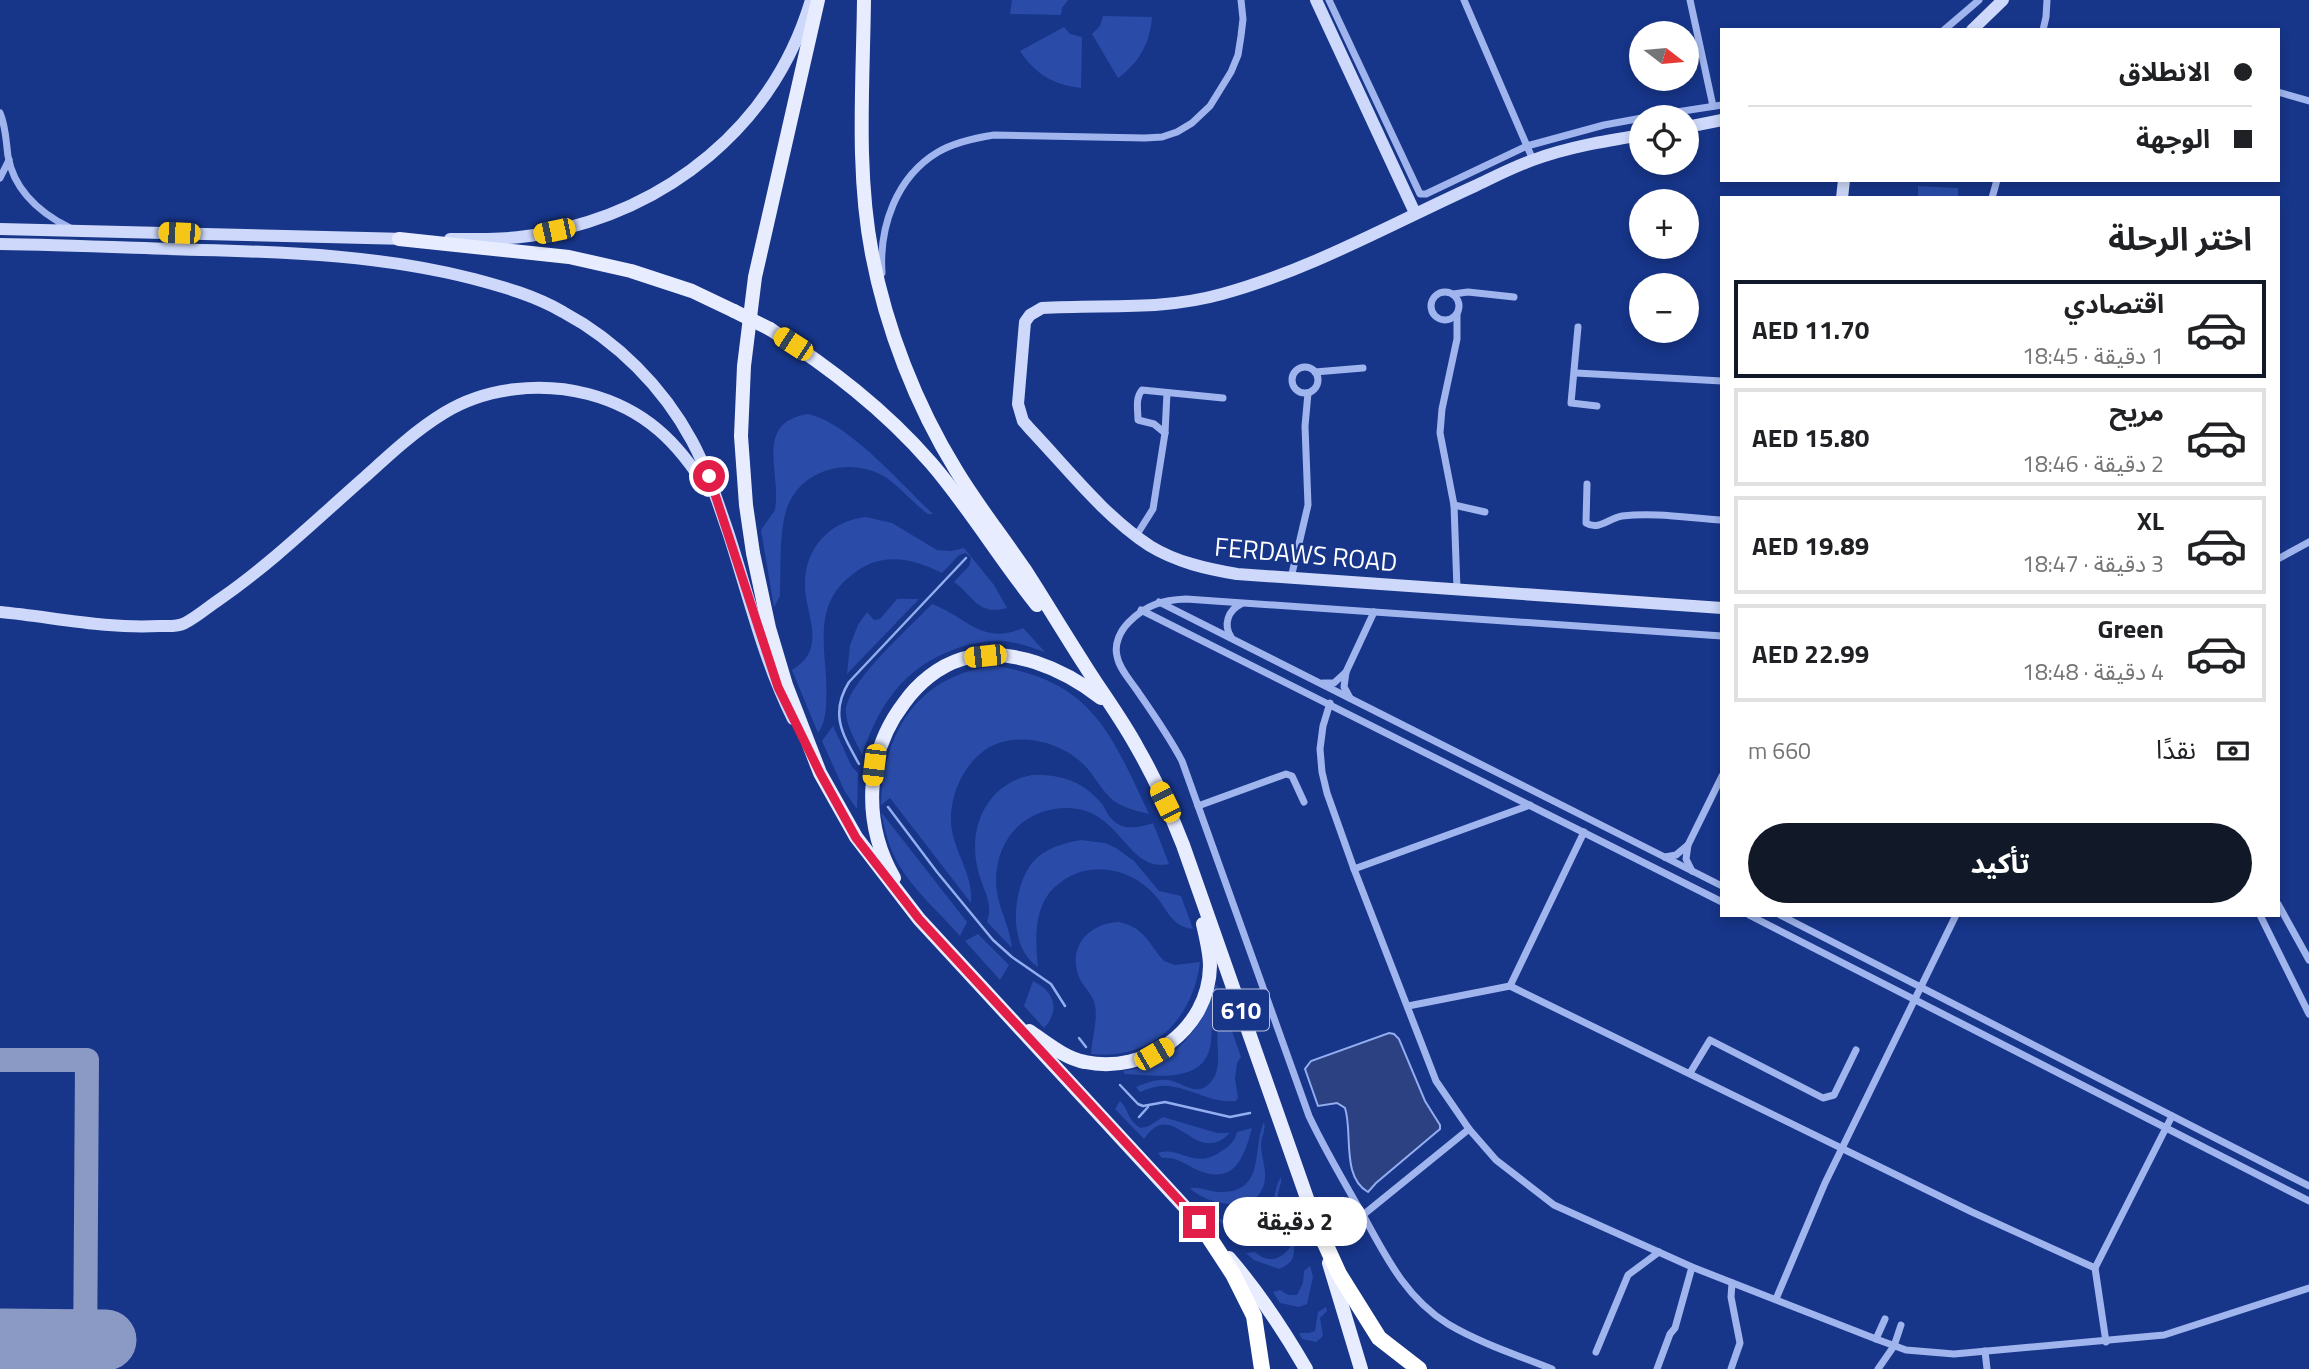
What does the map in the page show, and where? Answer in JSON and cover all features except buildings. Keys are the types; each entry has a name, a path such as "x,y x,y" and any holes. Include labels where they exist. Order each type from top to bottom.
{"highway":[{"path":"1199,1222 1233,1274 1254,1316 1262,1369"},
{"path":"1319,1230 1339,1274 1379,1338 1419,1369"}],"main road":[{"path":"818,0 755,277 744,366 741,436 751,541 769,628 786,685 820,773 856,838 919,919 1199,1222 1259,1293 1306,1369"},
{"path":"864,0 862,167 872,255 888,316 915,389 955,468 1023,568 1085,667"},
{"path":"399,239 569,257 631,271 692,291 770,329 816,359 891,421 956,495 1085,667"},
{"path":"919,919 887,865 878,842 871,792 874,765 881,742 893,717 911,693 942,667 963,659 1008,656 1061,672 1085,685 1116,710"},
{"name":"610","path":"1085,667 1116,710 1165,802 1197,884 1319,1230 1361,1369"},
{"path":"1010,1018 1069,1057 1084,1062 1118,1063 1154,1054 1166,1047 1178,1037 1198,1010 1208,982 1210,965 1197,884"}],"street":[{"path":"0,229 501,239 537,235 607,217 672,184 737,131 764,96 787,59 806,19 811,0"},
{"path":"888,316 881,249 885,227 901,190 926,160 954,144 994,135 1145,138 1163,137 1177,132 1192,123 1210,106 1231,72 1238,55 1241,36 1241,0"},
{"path":"1316,0 1415,214"},
{"path":"1329,0 1420,194 1426,194 1527,146 1629,121"},
{"path":"1464,0 1533,160"},
{"path":"1690,0 1713,106"},
{"path":"1946,28 1979,0"},
{"path":"1974,28 2003,0"},
{"path":"2043,28 2047,0"},
{"path":"2280,93 2309,101"},
{"path":"1699,108 1720,105"},
{"path":"0,113 9,160 20,187 34,206 74,230"},
{"path":"1699,125 1720,120"},
{"name":"FERDAWS ROAD","path":"1629,137 1578,147 1533,160 1310,263 1219,295 1131,308 1042,308 1030,315 1023,331 1018,397 1020,412 1023,421 1115,519 1165,554 1211,570 1720,608"},
{"path":"0,178 9,160"},
{"path":"0,244 299,252 418,266 491,284 538,300 562,311 606,339 643,374 693,442 709,476 778,687 820,773"},
{"path":"1457,314 1442,319 1435,315 1431,307 1433,298 1440,293 1468,292 1514,297"},
{"path":"1453,294 1459,304 1457,339 1442,410 1440,433 1454,505 1457,589"},
{"path":"1578,327 1572,403 1597,406"},
{"path":"1308,393 1299,392 1293,386 1293,373 1304,366 1315,372 1363,368"},
{"path":"1291,578 1308,505 1305,426 1308,393 1317,384 1315,372"},
{"path":"1576,373 1720,382"},
{"path":"0,612 130,628 183,625 253,577 396,449 445,412 504,390 572,390 604,398 637,414 666,434 691,463 722,514"},
{"path":"1165,433 1154,424 1138,420 1137,401 1142,390 1223,398"},
{"path":"1136,536 1153,509 1165,433 1167,393"},
{"path":"1587,484 1586,523 1591,526 1599,526 1617,517 1643,514 1720,520"},
{"path":"1454,505 1485,512"},
{"path":"2280,558 2309,542"},
{"path":"1552,1369 1447,1324 1408,1290 1394,1271 1324,1148 1309,1116 1182,761 1173,743 1120,664 1116,648 1123,629 1141,610 1158,602 1186,599 1720,636"},
{"path":"1158,602 1720,885"},
{"path":"1233,640 1227,629 1228,616 1235,607 1245,603"},
{"path":"1141,610 1720,901"},
{"path":"1350,698 1345,687 1346,672 1374,612"},
{"path":"1319,683 1334,682 1346,672"},
{"path":"1330,704 1323,726 1321,749 1322,772 1327,793 1436,1081 1469,1129 1496,1160 1554,1205 1732,1283 1894,1346 1937,1354 2106,1342 2164,1335 2309,1289"},
{"path":"1434,756 1441,744"},
{"path":"1198,806 1286,774 1292,776 1304,802"},
{"path":"1692,872 1686,859 1688,845 1720,780"},
{"path":"1354,869 1530,805"},
{"path":"1510,986 1584,832"},
{"path":"1662,857 1675,855 1688,845"},
{"path":"2280,908 2309,960"},
{"path":"1753,917 2309,1201"},
{"path":"1784,917 2309,1186"},
{"path":"1776,1300 1842,1148 1954,917"},
{"path":"2261,917 2309,1014"},
{"path":"1408,1006 1510,986 1972,1212 2095,1268"},
{"path":"1690,1073 1710,1040 1823,1097 1835,1095 1856,1050"},
{"path":"2106,1342 2095,1268 2172,1116"},
{"path":"1363,1215 1469,1129"},
{"path":"1596,1352 1628,1275 1659,1252"},
{"path":"1657,1369 1670,1334 1675,1328 1692,1267"},
{"path":"1731,1369 1740,1343 1731,1297 1732,1283"},
{"path":"1876,1339 1885,1319"},
{"path":"1878,1369 1894,1346 1901,1325"},
{"path":"1986,1351 1987,1369"}],"shaded area":[{"path":"1012,0 1068,0 1061,15 1010,14"},
{"path":"1103,16 1152,17 1142,52 1132,66 1118,78 1092,34 1100,26"},
{"path":"1064,27 1070,34 1082,37 1081,88 1046,77 1032,66 1020,51"},
{"path":"1918,186 1958,188 1958,196 1918,196"},
{"path":"808,414 840,429 857,442 933,514 928,514 888,479 874,472 844,467 815,476 802,484 786,511 781,542 780,596 774,607 761,530 775,510 774,447 782,426 792,419"},
{"path":"866,517 892,523 937,550 964,548 994,585 1007,608 997,610 982,607 954,582 969,566 971,558 966,553 959,555 942,573 912,562 891,559 860,569 843,583 832,598 826,615 826,707 823,724 818,733 792,670 803,662 812,642 806,598 806,572 814,549 822,539 841,524"},
{"path":"897,599 919,599 847,674 850,645 858,625 867,612 874,620 880,619"},
{"path":"932,604 985,632 1009,633 1023,628 1045,652 1014,643 991,641 961,647 937,657 895,690 876,720 862,755 847,721 846,709 850,697 869,669"},
{"path":"996,666 1029,673 1055,684 1077,698 1095,716 1109,736 1149,814 1114,801 1083,764 1060,748 1033,740 1004,741 991,746 974,760 964,774 952,807 951,827 969,880 971,903 890,798 881,805 883,778 898,731 910,711 926,694 969,671"},
{"path":"833,726 852,767 858,773 857,809 845,792 822,741"},
{"path":"1032,775 1052,776 1079,784 1095,796 1111,818 1124,827 1153,823 1169,864 1154,864 1142,859 1111,828 1084,810 1056,809 1031,817 1019,825 1008,839 996,872 998,898 1012,948 987,922 989,908 978,870 975,839 978,824 992,797 1003,787"},
{"path":"881,812 967,922 960,936 905,875 890,846"},
{"path":"1081,840 1105,843 1116,848 1134,861 1159,891 1181,896 1193,929 1174,921 1154,894 1133,878 1109,870 1084,871 1061,882 1045,899 1038,921 1038,967 1028,958 1017,932 1020,887 1032,863 1048,850"},
{"path":"1119,922 1140,932 1164,961 1175,965 1200,962 1196,983 1178,1018 1150,1043 1132,1051 1091,1054 1096,1011 1092,997 1079,977 1076,956 1078,947 1090,932 1108,923"},
{"path":"978,934 1009,965 1000,980 965,941"},
{"path":"1033,981 1046,990 1053,1002 1052,1014 1044,1028 1024,1006"},
{"path":"1216,984 1223,1002 1214,1017 1207,1056 1200,1065 1190,1071 1165,1076 1125,1074 1123,1071 1158,1061 1183,1043 1202,1017"},
{"path":"1225,1011 1241,1057 1237,1063 1235,1079 1238,1098 1236,1101 1219,1100 1168,1086 1140,1092 1136,1087 1160,1080 1173,1081 1194,1089 1204,1088 1209,1084 1217,1067 1218,1028"},
{"path":"1389,1033 1399,1039 1440,1129 1368,1192 1354,1176 1345,1108 1337,1103 1318,1106 1305,1069 1311,1061"},
{"path":"1120,1101 1133,1122 1141,1128 1163,1117 1217,1133 1230,1133 1217,1142 1206,1143 1175,1127 1165,1125 1155,1128 1144,1139 1115,1109"},
{"path":"1264,1122 1261,1144 1265,1181 1254,1199 1245,1203 1225,1204 1205,1198 1190,1188 1223,1192 1237,1190 1246,1184 1255,1166"},
{"path":"1252,1128 1240,1161 1226,1173 1206,1173 1178,1160 1162,1158 1158,1153 1174,1152 1204,1159 1228,1147 1237,1132"},
{"path":"1281,1177 1278,1218 1271,1231 1252,1233 1235,1226 1223,1225 1218,1219 1251,1225 1266,1220"},
{"path":"1294,1217 1297,1227 1294,1233 1293,1255 1287,1265 1279,1269 1254,1260 1246,1253 1255,1252 1269,1259 1283,1255 1290,1247 1289,1229"},
{"path":"1310,1266 1313,1277 1307,1304 1299,1307 1280,1303 1273,1292 1280,1290 1288,1295 1297,1295 1303,1283 1304,1271"},
{"path":"1326,1307 1327,1311 1320,1318 1323,1336 1316,1342 1302,1339 1299,1333 1315,1331 1318,1312"}],"waterway":[{"path":"859,764 840,724 840,704 849,682 966,558"},
{"path":"888,807 993,940 1051,984 1065,1006"},
{"path":"1079,1038 1086,1047"},
{"path":"1120,1085 1143,1106 1165,1102 1230,1117 1250,1113"},
{"path":"1139,1117 1148,1107"}],"taxiway":[{"path":"0,1060 87,1060 85,1369"}],"runway":[{"path":"0,1339 106,1340"}],"route":[{"path":"709,476 778,687 820,773 856,838 919,919 1199,1222"}]}
